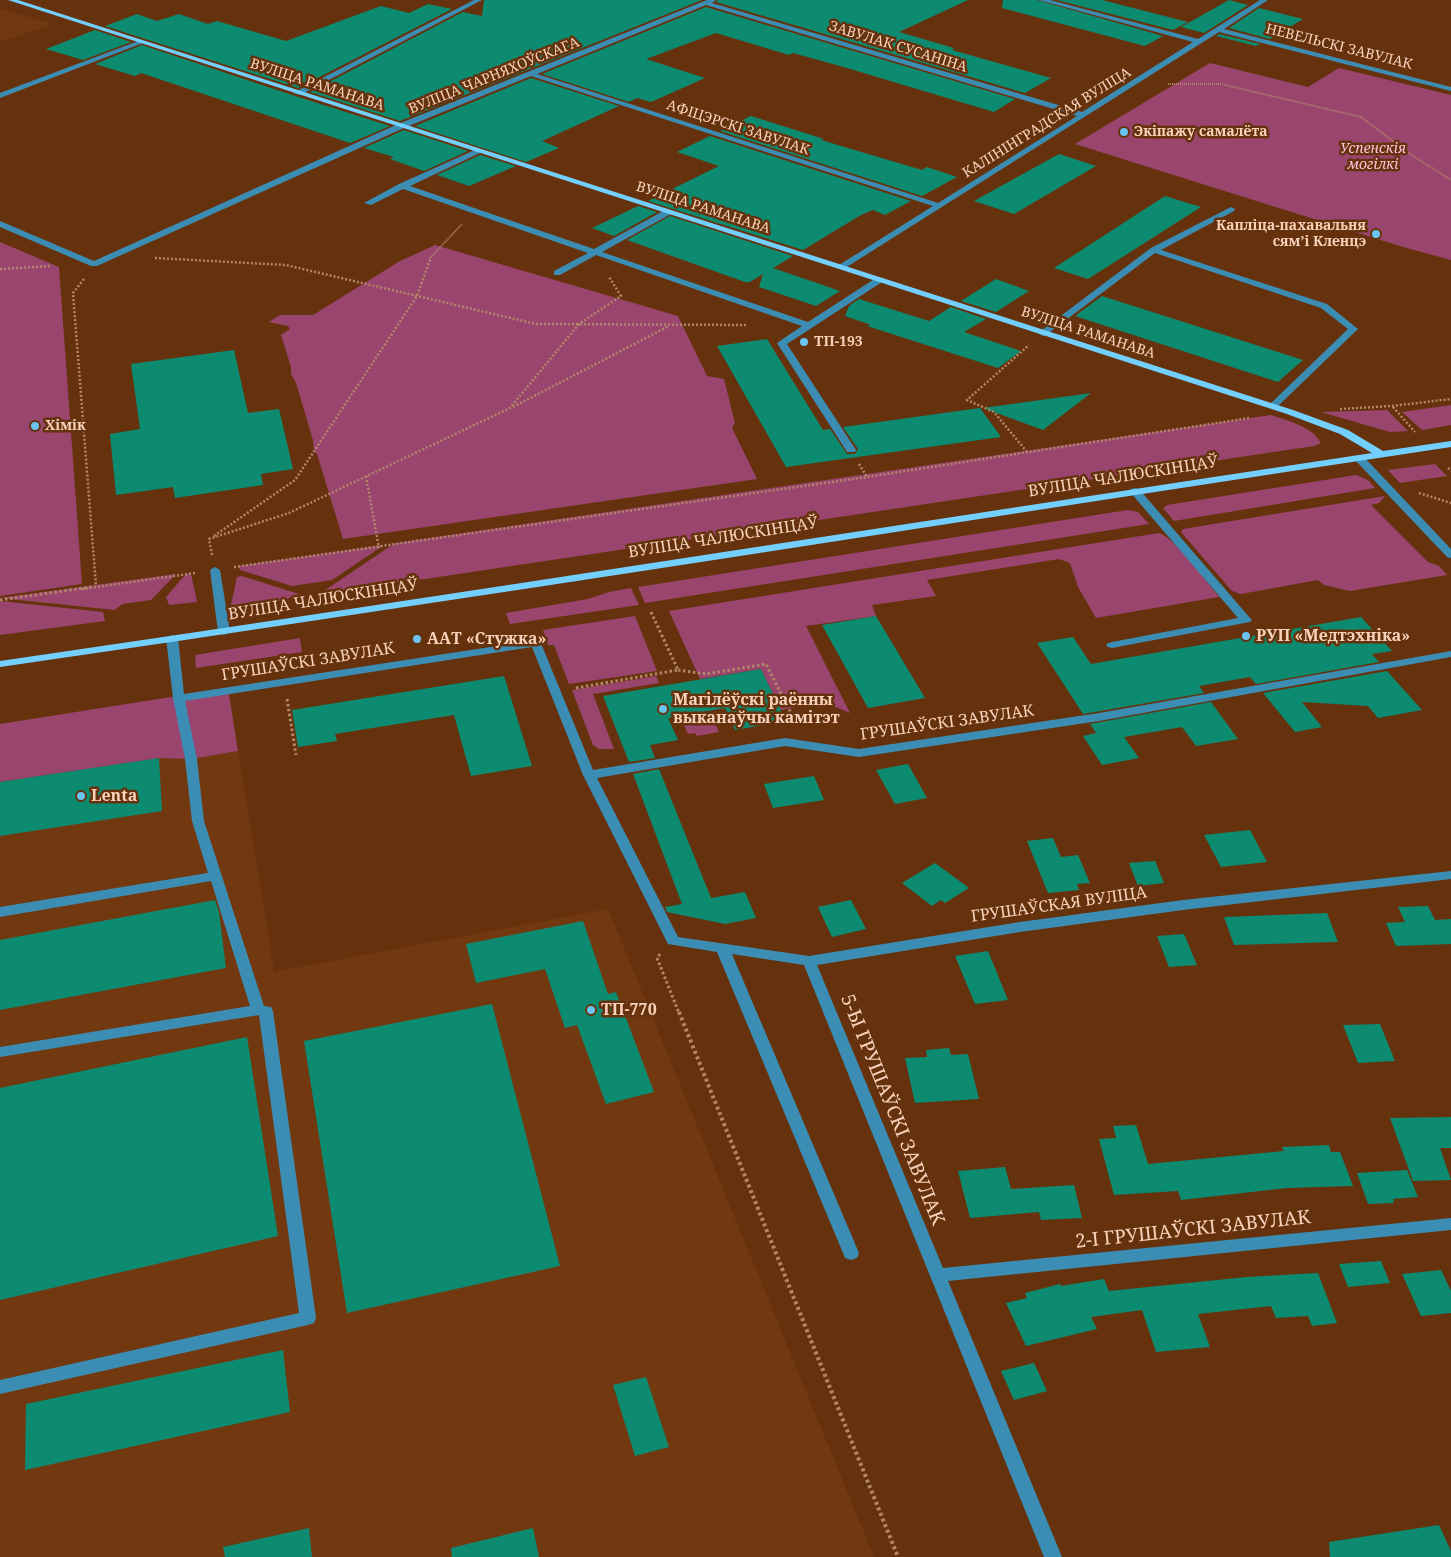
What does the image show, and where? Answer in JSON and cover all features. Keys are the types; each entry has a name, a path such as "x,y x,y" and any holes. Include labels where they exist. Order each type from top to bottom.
{"main road":[{"name":"ВУЛІЦА РАМАНАВА","path":"11,0 1272,406 1344,432 1381,454"},
{"name":"ВУЛІЦА ЧАЛЮСКІНЦАЎ","path":"0,664 224,632 1451,444"}],"street":[{"path":"297,93 479,0"},
{"path":"1042,0 1200,42"},
{"name":"КАЛІНІНГРАДСКАЯ ВУЛІЦА","path":"842,267 937,205 1134,84 1265,0"},
{"name":"ВУЛІЦА ЧАРНЯХОЎСКАГА","path":"94,264 401,126 709,2"},
{"name":"ЗАВУЛАК СУСАНІНА","path":"709,2 1084,115"},
{"name":"НЕВЕЛЬСКІ ЗАВУЛАК","path":"1220,30 1451,89"},
{"path":"0,96 141,42"},
{"name":"АФІЦЭРСКІ ЗАВУЛАК","path":"531,74 937,205"},
{"path":"368,203 477,151"},
{"path":"402,186 807,325"},
{"path":"1042,333 1154,250 1231,208"},
{"path":"557,273 668,212"},
{"path":"0,224 94,264"},
{"path":"1154,250 1324,306 1353,330 1272,406"},
{"path":"851,450 782,343 879,280"},
{"path":"1359,458 1451,555"},
{"path":"1112,645 1246,620 1135,491"},
{"path":"215,570 224,632"},
{"path":"172,638 179,698 191,759 198,822 258,1010"},
{"name":"ГРУШАЎСКІ ЗАВУЛАК","path":"179,698 536,643 589,775 785,742 859,754 1099,717 1451,654"},
{"path":"589,775 673,941"},
{"name":"ГРУШАЎСКАЯ ВУЛІЦА","path":"673,941 809,961 1020,927 1164,907 1451,875"},
{"path":"0,912 216,876"},
{"path":"722,948 851,1253"},
{"name":"5-Ы ГРУШАЎСКІ ЗАВУЛАК","path":"809,961 1053,1557"},
{"path":"0,1052 258,1010 266,1011 308,1318 0,1386"},
{"name":"2-І ГРУШАЎСКІ ЗАВУЛАК","path":"938,1275 1451,1224"}],"path":[{"path":"1134,84 1221,84 1361,117 1413,156 1451,180"},
{"path":"209,539 295,480 417,296 429,259 475,211"},
{"path":"510,408 579,324 621,296 594,253"},
{"path":"154,258 286,265 536,324 749,325"},
{"path":"94,264 73,293 96,586"},
{"path":"0,269 56,266"},
{"path":"209,539 288,513 510,408 671,325"},
{"path":"1028,452 994,412 967,400 1042,333"},
{"path":"1337,409 1392,406 1451,398"},
{"path":"1392,406 1418,435"},
{"path":"0,600 379,548 1251,418"},
{"path":"1448,468 1451,472"},
{"path":"366,476 379,548"},
{"path":"1414,491 1451,503"},
{"path":"209,539 215,570"},
{"path":"650,610 678,670"},
{"path":"556,692 678,670 706,674 766,664 807,745"},
{"path":"284,682 296,755"},
{"path":"673,941 657,958 898,1557"}],"shaded area":[{"path":"0,9 53,24 0,42"},
{"path":"238,751 274,972 608,909 874,1557 0,1557 0,782 159,758 191,759"}],"green space":[{"name":"Успенскія могілкі","path":"1210,63 1308,87 1339,68 1451,95 1451,260 1403,247 1075,144"},
{"name":"Хімік","path":"0,242 59,267 82,584 0,596"},
{"path":"435,245 678,316 707,376 724,379 735,423 732,428 757,479 343,539 317,454 314,451 313,440 296,383 291,374 291,367 281,335 290,329 288,326 269,322 280,315 313,315 400,261"},
{"path":"1451,405 1451,425 1422,430 1402,412"},
{"path":"1387,410 1408,431 1390,432 1321,412"},
{"path":"1271,415 1306,428 1321,443 1314,446 318,595 395,543"},
{"path":"1435,464 1447,476 1400,483 1388,470"},
{"path":"1356,475 1368,480 1375,488 1174,521 1163,508 1167,505"},
{"path":"1385,496 1379,503 1371,505 1428,562 1439,566 1447,575 1350,591 1324,585 1318,580 1241,594 1232,591 1181,532 1183,529"},
{"path":"1128,510 1138,512 1149,524 645,603 638,587"},
{"path":"1159,533 1182,551 1219,597 1096,618 1078,587 1070,563 1059,559 927,580 936,596 872,605 876,616 806,626 850,713 823,702 781,710 761,669 700,679 669,611"},
{"path":"384,545 332,580 292,586 240,570 238,566"},
{"path":"176,574 151,600 122,604 115,610 0,598"},
{"path":"186,574 191,574 197,602 169,605 166,597"},
{"path":"242,576 300,594 278,602 231,605 237,577"},
{"path":"631,588 639,605 510,624 506,613 588,599 609,592"},
{"path":"0,601 103,612 105,621 0,635"},
{"path":"635,616 657,671 569,684 554,645 548,645 543,630"},
{"path":"300,638 302,652 196,668 195,655"},
{"path":"656,676 659,683 593,694 614,749 599,749 593,745 572,690"},
{"path":"228,688 238,751 191,759 159,758 0,782 0,724"},
{"path":"705,719 707,722 714,721 719,732 697,736 695,733 688,734 683,723"}],"building":[{"path":"484,0 702,0 400,121 310,92 463,12 482,16"},
{"path":"718,0 968,0 899,32 954,48 952,50 1051,78 1025,93 716,2"},
{"path":"1003,0 1037,0 1163,36 1145,46 1002,8"},
{"path":"1057,0 1102,0 1188,22 1173,30"},
{"path":"1229,0 1248,5 1204,33 1181,27"},
{"path":"428,4 452,9 298,88 105,26 137,14 157,21 179,14 208,24 217,21 286,41 381,6 409,13"},
{"path":"706,7 1015,99 994,112 847,68 793,53 789,55 716,33 646,59 705,78 651,102 637,98 629,102 542,74"},
{"path":"1259,8 1303,19 1270,39 1229,28"},
{"path":"95,30 131,42 83,60 46,49"},
{"path":"1219,34 1260,44 1256,46 1216,36"},
{"path":"142,45 390,126 350,143 141,73 135,76 95,64"},
{"path":"531,78 619,106 542,141 559,148 526,162 415,126"},
{"path":"751,116 824,139 821,140 922,170 927,167 957,177 922,196 720,131"},
{"path":"404,130 468,151 424,171 390,159 394,157 364,148"},
{"path":"710,136 911,201 885,215 873,210 861,215 803,250 648,201 719,166 677,152"},
{"path":"1059,154 1096,166 1014,214 974,201"},
{"path":"480,155 516,166 469,186 437,175"},
{"path":"1165,196 1201,207 1088,279 1054,268"},
{"path":"638,206 657,212 614,236 592,228"},
{"path":"670,216 793,256 773,268 840,291 816,306 759,287 763,274 750,282 745,282 627,240"},
{"path":"996,279 1029,291 996,312 961,301"},
{"path":"1102,296 1303,360 1278,382 1075,316"},
{"path":"859,299 929,321 951,307 986,319 964,332 1021,351 998,368 867,326 871,325 845,316 849,306"},
{"path":"767,339 823,430 830,429 847,454 855,454 858,449 843,427 980,408 1001,437 786,467 717,346"},
{"path":"234,350 248,413 279,409 293,469 261,474 263,485 175,498 173,487 116,495 110,434 140,429 131,364"},
{"path":"1091,393 1043,430 983,408"},
{"path":"876,616 925,698 868,708 822,625"},
{"path":"1361,617 1392,651 1372,654 1379,662 1256,684 1250,677 1199,686 1204,693 1083,714 1037,643 1073,637 1091,664"},
{"name":"Магілёўскі раённы выканаўчы камітэт","path":"761,669 786,721 735,730 725,708 668,718 678,740 650,745 655,758 629,762 603,696"},
{"path":"1387,671 1422,710 1378,718 1368,706 1302,702 1322,727 1295,732 1263,693"},
{"path":"504,676 532,766 471,776 454,715 335,734 337,741 298,747 292,710"},
{"path":"1211,702 1238,739 1196,746 1182,727 1124,737 1139,758 1102,765 1083,736 1096,733 1090,724"},
{"name":"Lenta","path":"159,758 162,811 0,836 0,782"},
{"path":"908,764 927,798 895,804 876,770"},
{"path":"659,769 711,898 745,892 756,918 725,924 667,912 665,907 682,904 633,774"},
{"path":"814,776 824,800 773,808 764,784"},
{"path":"1250,830 1267,862 1221,867 1204,835"},
{"path":"1053,838 1061,857 1078,855 1090,883 1077,884 1079,890 1048,893 1027,841"},
{"path":"1155,861 1164,883 1138,886 1129,863"},
{"path":"935,863 969,888 945,903 941,900 932,906 902,883"},
{"path":"215,900 219,912 226,968 0,1010 0,940"},
{"path":"851,900 866,929 832,937 818,907"},
{"path":"1428,906 1435,920 1451,919 1451,944 1396,946 1386,923 1405,922 1398,907"},
{"path":"1327,913 1338,942 1234,945 1224,917"},
{"path":"583,921 608,994 616,992 654,1092 606,1104 577,1025 565,1028 545,969 476,983 466,944"},
{"path":"1184,934 1197,965 1169,967 1157,936"},
{"path":"988,951 1008,1000 975,1004 955,956"},
{"path":"492,1004 560,1266 347,1313 304,1041"},
{"path":"1380,1024 1395,1061 1358,1063 1343,1025"},
{"path":"247,1037 278,1236 0,1300 0,1088"},
{"path":"949,1048 951,1055 968,1054 979,1099 915,1103 905,1058 927,1057 926,1050"},
{"path":"1451,1117 1451,1148 1440,1148 1451,1180 1413,1181 1390,1118"},
{"path":"1136,1125 1148,1164 1284,1151 1282,1147 1329,1145 1331,1152 1340,1152 1353,1186 1287,1188 1181,1200 1178,1191 1114,1195 1099,1139 1116,1138 1113,1126"},
{"path":"1005,1167 1011,1189 1074,1185 1082,1218 1041,1220 1039,1212 970,1218 958,1171"},
{"path":"1407,1170 1418,1197 1393,1199 1394,1203 1368,1204 1357,1173"},
{"path":"1381,1261 1390,1283 1348,1287 1339,1264"},
{"path":"1441,1270 1451,1291 1451,1313 1421,1316 1402,1274"},
{"path":"1318,1273 1337,1323 1312,1326 1308,1316 1276,1318 1271,1306 1198,1314 1210,1347 1156,1352 1142,1310 1091,1317 1097,1329 1026,1346 1006,1303 1027,1298 1025,1293 1060,1284 1061,1286 1104,1279 1109,1291 1247,1277"},
{"path":"283,1350 290,1412 25,1470 26,1404"},
{"path":"1034,1363 1047,1391 1014,1400 1001,1371"},
{"path":"646,1377 669,1447 635,1456 613,1385"},
{"path":"1439,1525 1451,1551 1451,1557 1330,1557 1329,1542"},
{"path":"309,1528 312,1557 225,1557 223,1547"},
{"path":"533,1528 539,1557 452,1557 451,1548"}],"place":[{"name":"Экіпажу самалёта","path":"1124,132"},
{"name":"Капліца-пахавальня сямʼі Кленцэ","path":"1376,234"},
{"name":"ТП-193","path":"804,342"},
{"name":"Хімік","path":"35,426"},
{"name":"РУП «Медтэхніка»","path":"1246,636"},
{"name":"ААТ «Стужка»","path":"417,639"},
{"name":"Магілёўскі раённы выканаўчы камітэт","path":"663,709"},
{"name":"Lenta","path":"81,796"},
{"name":"ТП-770","path":"591,1010"}]}
